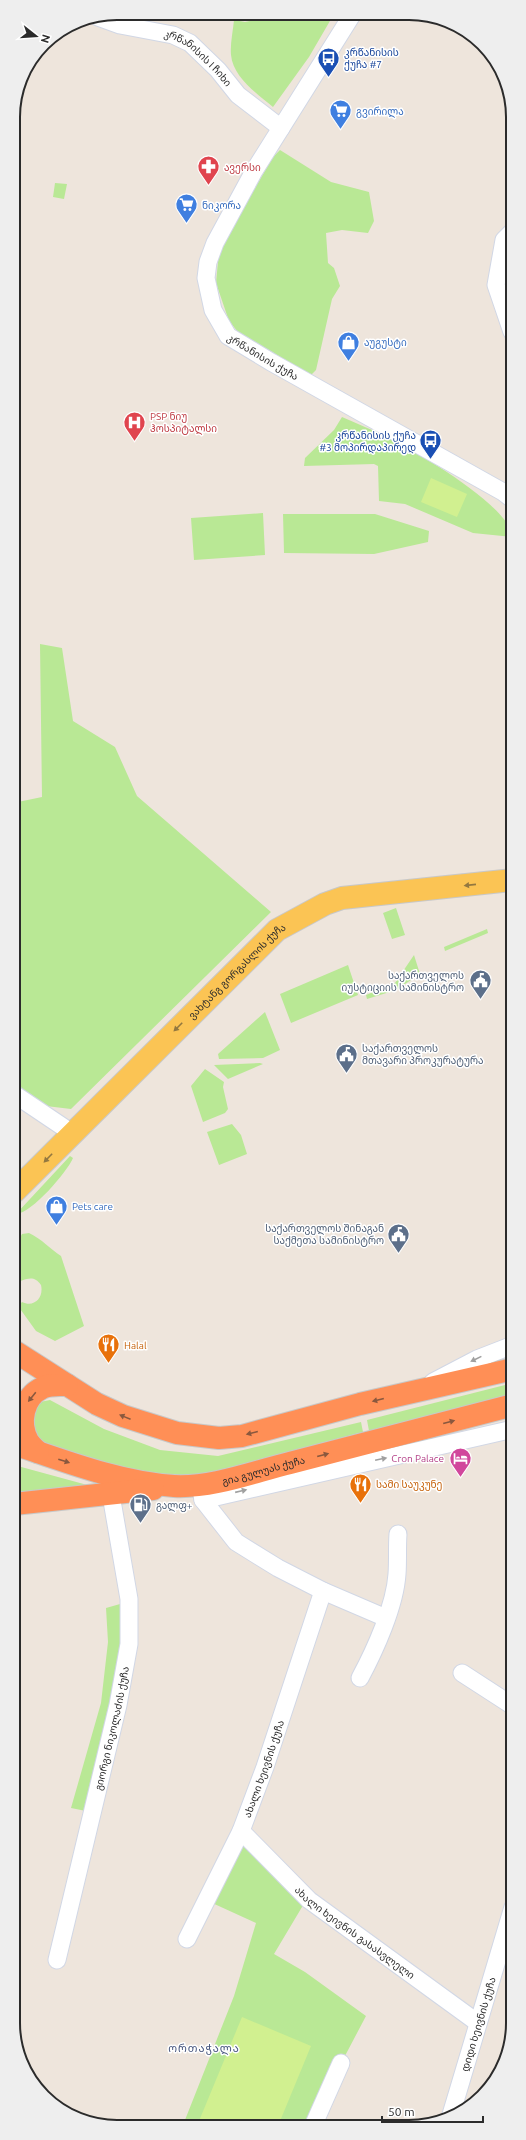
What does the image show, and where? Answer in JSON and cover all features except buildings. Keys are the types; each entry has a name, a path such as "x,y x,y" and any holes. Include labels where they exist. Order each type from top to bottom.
{"highway":[{"path":"20,1355 110,1410 150,1426 177,1433 219,1438 242,1436 416,1390 506,1370"},
{"path":"38,1452 28,1442 22,1421 29,1399 42,1388 67,1385"},
{"name":"გია გულუას ქუჩა","path":"20,1446 75,1464 147,1483 176,1486 201,1492 241,1476 506,1407"},
{"path":"20,1503 111,1495 176,1486"}],"main road":[{"name":"ვახტანგ გორგასლის ქუჩა","path":"20,1186 277,930 325,904 342,898 506,881"}],"street":[{"name":"კრწანისის ქუჩა","path":"348,20 235,204 215,243 208,262 206,278 213,310 228,336 271,362 506,494"},
{"name":"კრწანისის I ჩიხი","path":"108,21 120,25 173,35 190,43 218,70 238,95 282,128"},
{"path":"506,238 504,240 496,285 506,314"},
{"path":"20,1098 72,1133"},
{"path":"416,1390 478,1359 506,1347"},
{"name":"გია გულუას ქუჩა","path":"201,1492 506,1430"},
{"path":"201,1492 236,1542 278,1568 323,1591 386,1618"},
{"name":"გიორგი ნიკოლაძის ქუჩა","path":"58,1960 118,1705 129,1644 128,1599 111,1495"},
{"path":"360,1678 373,1653 386,1618 397,1576 398,1534"},
{"name":"ახალი ხეივნის ქუჩა","path":"187,1939 241,1831 265,1767 323,1591"},
{"path":"462,1673 506,1701"},
{"name":"ახალი ხეივნის გასასვლელი","path":"241,1831 309,1900 478,2023"},
{"name":"დიდი ხეივნის ქუჩა","path":"452,2110 506,1930"},
{"path":"316,2120 341,2063"}],"green space":[{"path":"234,20 245,22 254,20 331,20 309,57 273,107 253,91 241,78 233,63 231,55 231,42"},
{"path":"280,150 331,182 369,192 374,221 368,233 342,230 326,233 328,263 334,268 340,286 332,299 316,370 311,375 238,332 229,321 216,283 219,251 273,157"},
{"path":"55,183 67,184 64,199 53,197"},
{"path":"342,417 377,432 439,467 480,496 496,511 506,523 506,536 473,533 405,504 379,501 378,466 374,464 304,466 305,458 334,430"},
{"path":"431,478 467,494 457,517 421,502"},
{"path":"263,513 265,555 194,560 191,518"},
{"path":"283,514 375,514 429,531 428,542 374,554 284,553"},
{"path":"40,644 62,648 73,721 115,747 137,796 271,912 71,1109 46,1106 20,1091 20,802 42,797"},
{"path":"396,908 405,935 392,939 383,913"},
{"path":"487,929 488,933 445,951 444,947"},
{"path":"414,955 420,974 396,990 367,999 366,995 395,983"},
{"path":"348,965 358,995 291,1023 280,994"},
{"path":"265,1012 280,1050 263,1058 219,1059 218,1054"},
{"path":"263,1064 228,1079 214,1065"},
{"path":"205,1069 224,1082 223,1087 228,1109 225,1113 203,1122 191,1086"},
{"path":"232,1124 241,1135 247,1154 219,1165 207,1132"},
{"path":"70,1156 73,1158 57,1182 39,1200 23,1212 20,1213 20,1210"},
{"path":"29,1233 38,1238 61,1256 84,1326 55,1341 36,1331 20,1309 20,1304 22,1302 30,1304 37,1301 42,1290 41,1285 35,1279 20,1281 20,1238 22,1234"},
{"path":"506,1385 506,1397 369,1431 367,1420"},
{"path":"50,1400 104,1429 160,1450 218,1456 361,1422 363,1432 198,1476 142,1476 37,1443 29,1415 40,1402"},
{"path":"20,1467 102,1489 20,1496"},
{"path":"127,1602 126,1644 86,1811 71,1808 101,1703 108,1642 106,1608"},
{"path":"243,1842 305,1902 274,1954 305,1972 366,2016 311,2120 185,2120 234,1996 256,1923 210,1902"},
{"path":"242,2017 311,2046 280,2120 199,2120"}],"place":[{"name":"კრწანისის ქუჩა #7","path":"328,78"},
{"name":"გვირილა","path":"341,130"},
{"name":"ავერსი","path":"209,186"},
{"name":"ნიკორა","path":"187,224"},
{"name":"აუგუსტი","path":"349,362"},
{"name":"PSP ნიუ ჰოსპიტალსი","path":"135,442"},
{"name":"კრწანისის ქუჩა #3 მოპირდაპირედ","path":"431,460"},
{"name":"საქართველოს იუსტიციის სამინისტრო","path":"480,1000"},
{"name":"საქართველოს მთავარი პროკურატურა","path":"346,1074"},
{"name":"Pets care","path":"57,1226"},
{"name":"საქართველოს შინაგან საქმეთა სამინისტრო","path":"399,1254"},
{"name":"Halal","path":"109,1364"},
{"name":"Cron Palace","path":"460,1478"},
{"name":"სამი საუკუნე","path":"360,1504"},
{"name":"გალფ+","path":"140,1524"}],"district":[{"name":"ორთაჭალა","path":"204,2048"}]}
